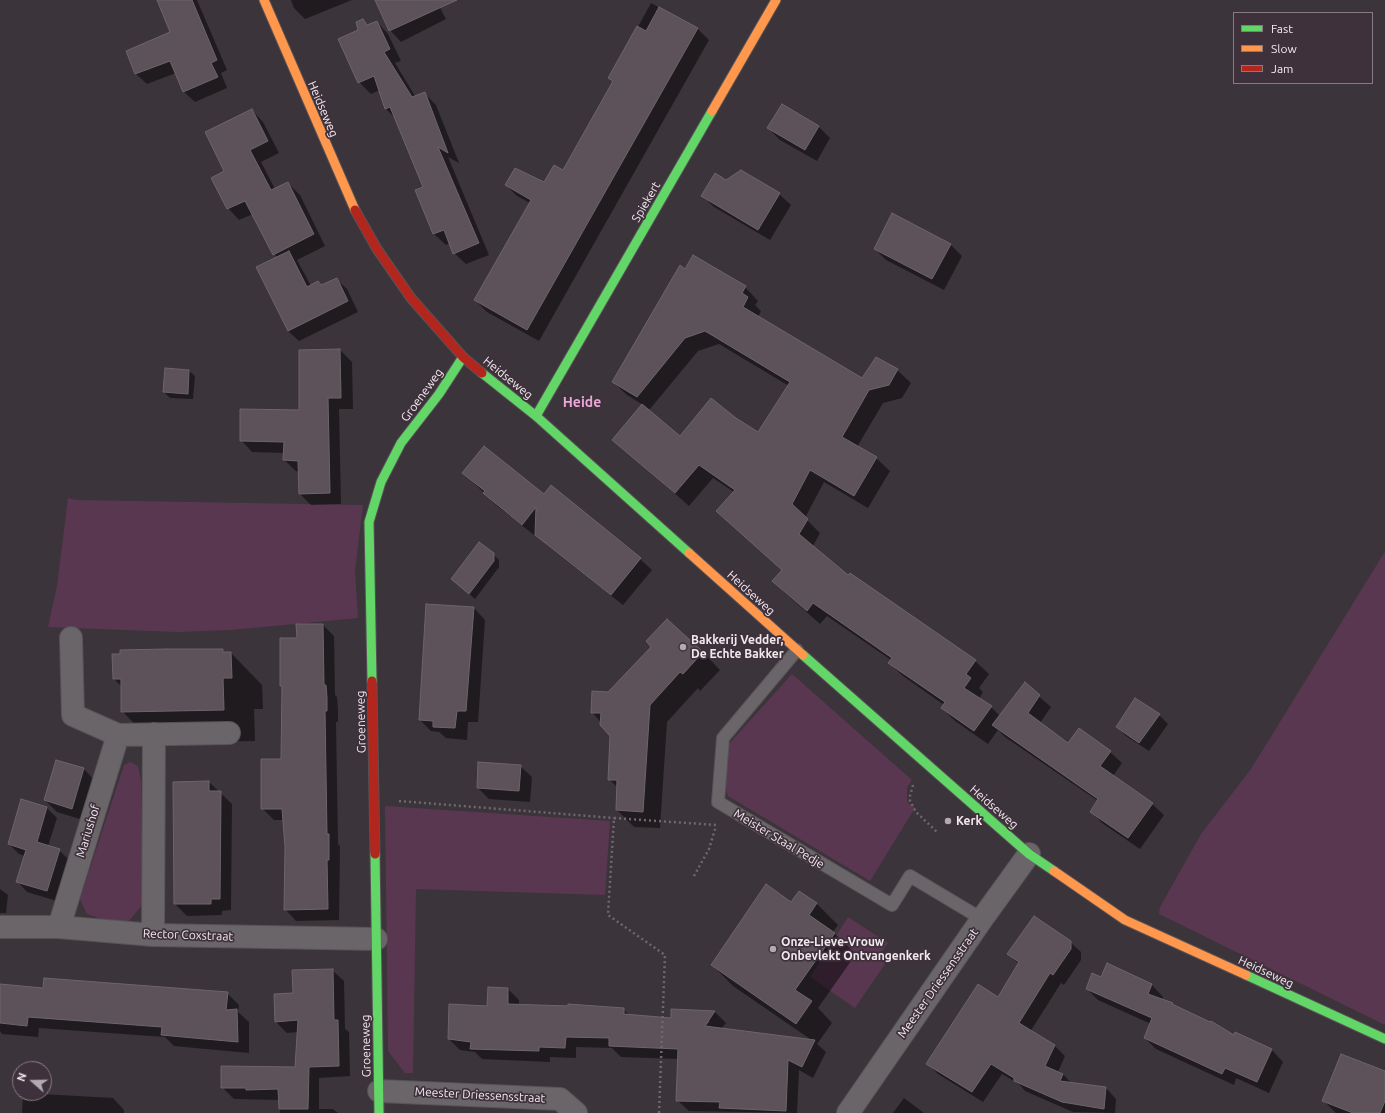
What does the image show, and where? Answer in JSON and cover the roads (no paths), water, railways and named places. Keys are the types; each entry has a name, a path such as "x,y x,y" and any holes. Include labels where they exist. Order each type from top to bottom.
{"street":[{"name":"Heidseweg","path":"264,0 349,200 377,249 411,298 463,357 536,416 797,650 1029,854 1125,920 1385,1039"},
{"name":"Spiekert","path":"536,416 776,0"},
{"name":"Groeneweg","path":"379,1113 370,522 381,482 402,444 439,394 463,357"},
{"path":"71,638 73,715 118,735 229,733"},
{"path":"152,935 154,734"},
{"name":"Mariushof","path":"59,927 118,735"},
{"name":"Meester Driessensstraat","path":"848,1113 982,919 1029,854"},
{"name":"Rector Coxstraat","path":"0,927 59,927 152,935 376,939"},
{"name":"Meester Driessensstraat","path":"378,1091 560,1099 576,1113"}],"lane":[{"name":"Meister Staal Pedje","path":"797,650 723,738 718,802 892,905 910,876 982,919"}],"place":[{"name":"Bakkerij Vedder, De Echte Bakker","path":"683,647"},
{"name":"Kerk","path":"948,821"},
{"name":"Onze-Lieve-Vrouw Onbevlekt Ontvangenkerk","path":"773,949"}],"district":[{"name":"Heide","path":"582,402"}]}
